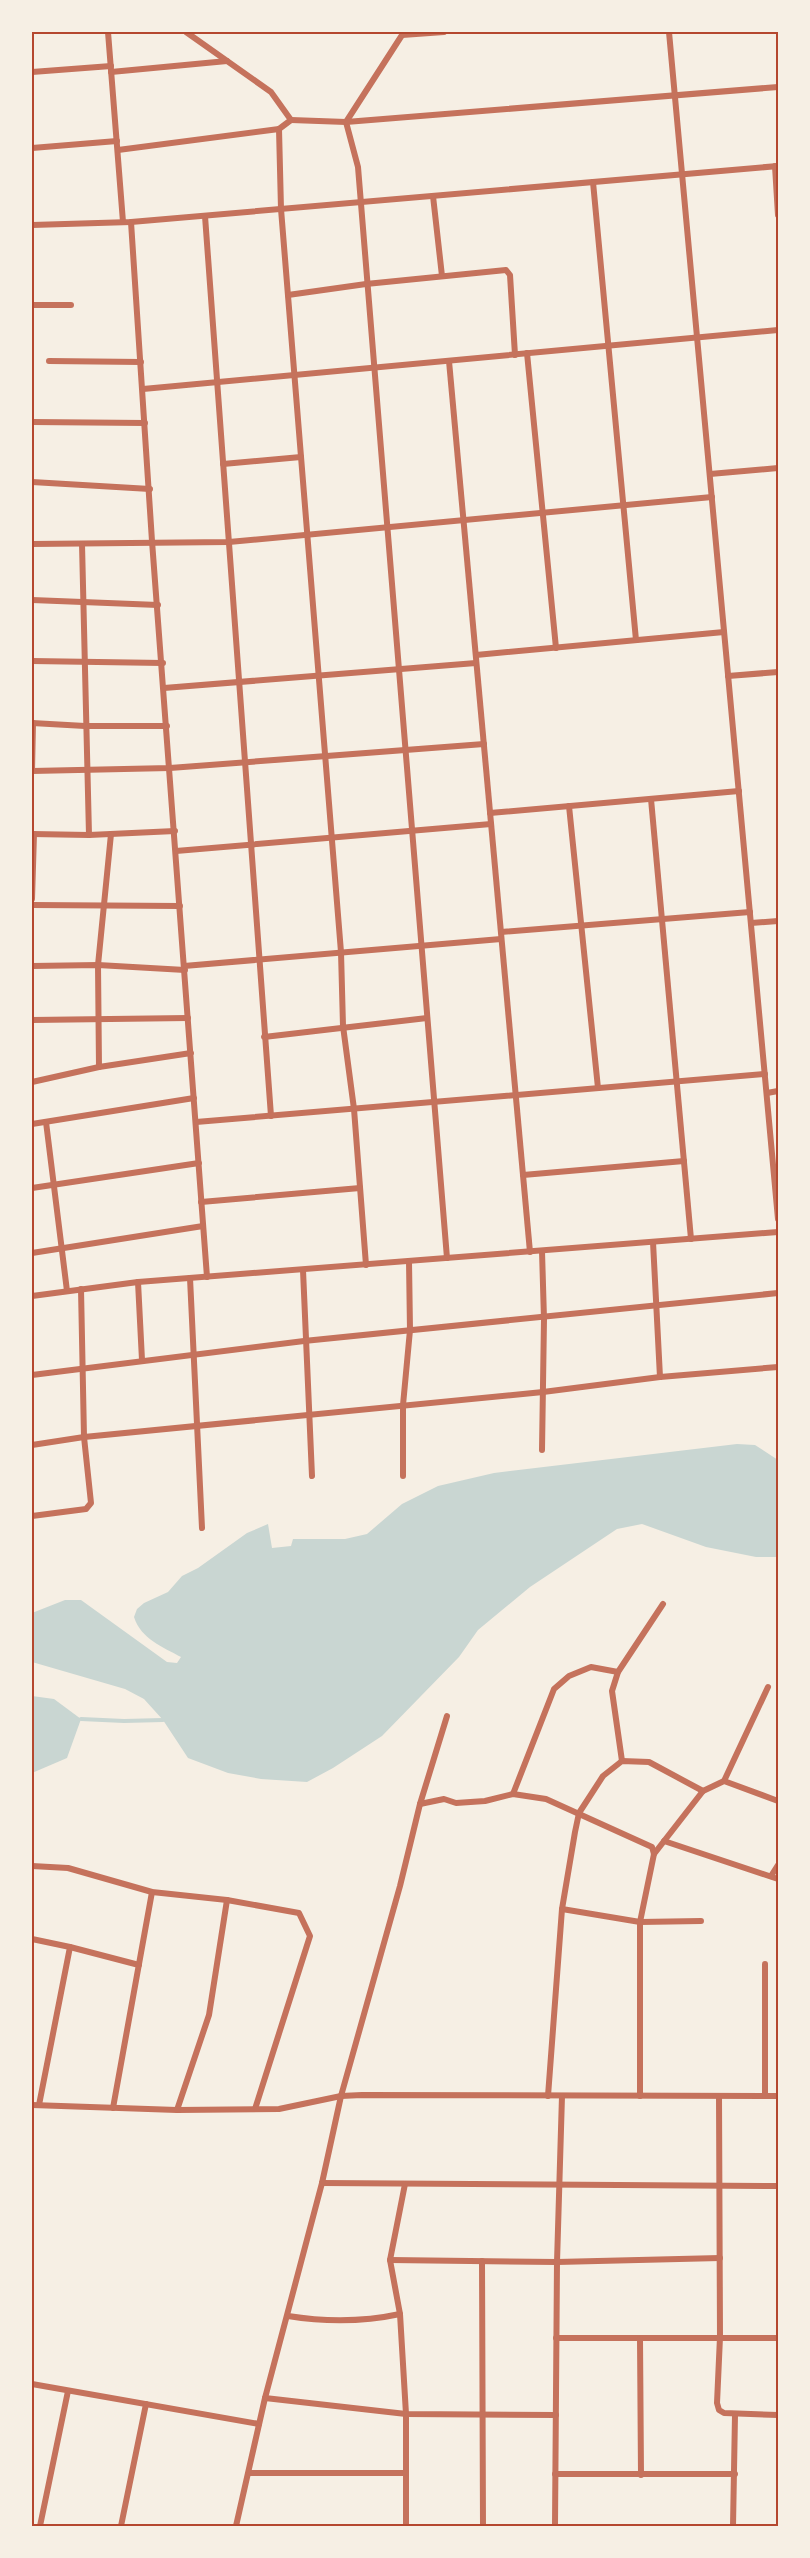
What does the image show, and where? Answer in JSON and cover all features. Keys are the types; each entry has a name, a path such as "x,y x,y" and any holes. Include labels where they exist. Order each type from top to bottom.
{"street":[{"path":"108,32 117,141 141,362 152,541 163,663 207,1277"},
{"path":"186,32 271,92 291,120"},
{"path":"444,32 403,33 346,122 358,167 447,1258"},
{"path":"669,32 778,1219"},
{"path":"32,72 227,61"},
{"path":"118,150 279,129 291,120 346,122 778,87"},
{"path":"279,129 281,209 341,952 344,1026 354,1108 366,1265"},
{"path":"32,148 117,141"},
{"path":"32,225 127,222 205,216 777,166 778,215"},
{"path":"593,182 636,640"},
{"path":"433,196 442,276"},
{"path":"205,216 271,1116"},
{"path":"288,295 366,284 506,270 510,275 515,355"},
{"path":"32,305 71,305"},
{"path":"143,389 778,330"},
{"path":"527,353 556,648"},
{"path":"49,361 141,362"},
{"path":"449,361 530,1252"},
{"path":"32,422 145,423"},
{"path":"223,464 301,457"},
{"path":"710,474 778,468"},
{"path":"32,482 150,489"},
{"path":"32,544 229,542 712,497"},
{"path":"82,544 83,662 89,835"},
{"path":"32,600 158,605"},
{"path":"476,656 724,632"},
{"path":"32,661 163,663"},
{"path":"164,688 477,663"},
{"path":"728,676 778,672"},
{"path":"167,726 85,726 32,723 32,771 170,768 484,744"},
{"path":"490,813 739,791"},
{"path":"651,799 691,1239"},
{"path":"569,806 598,1088"},
{"path":"176,850 491,824"},
{"path":"32,899 33,834 89,835 175,831"},
{"path":"99,1067 98,965 111,834"},
{"path":"32,905 180,906"},
{"path":"32,966 98,965 185,968 422,945 581,925 750,912"},
{"path":"751,923 778,921"},
{"path":"32,1020 188,1018"},
{"path":"264,1037 427,1018"},
{"path":"32,1082 99,1067 191,1053"},
{"path":"196,1122 765,1074"},
{"path":"767,1093 778,1091"},
{"path":"32,1124 194,1098"},
{"path":"46,1122 67,1292"},
{"path":"523,1174 684,1161"},
{"path":"32,1188 199,1163"},
{"path":"201,1202 360,1188"},
{"path":"32,1252 203,1226"},
{"path":"32,1296 138,1282 778,1232"},
{"path":"653,1242 660,1377"},
{"path":"542,1251 544,1319 542,1450"},
{"path":"403,1476 403,1405 410,1330 409,1261"},
{"path":"303,1270 307,1414 312,1476"},
{"path":"190,1278 202,1528"},
{"path":"138,1282 142,1360"},
{"path":"32,1516 89,1507 91,1503 84,1437 81,1289"},
{"path":"32,1375 304,1341 544,1319 656,1304 778,1293"},
{"path":"32,1445 84,1437 543,1392 660,1377 778,1367"},
{"path":"622,1761 612,1692 618,1672 663,1604"},
{"path":"513,1794 554,1689 569,1676 591,1667 618,1672"},
{"path":"654,1854 703,1791 724,1781 768,1687"},
{"path":"236,2526 265,2398 322,2183 341,2096 400,1886 420,1804 447,1716"},
{"path":"548,2096 562,1909 579,1813 603,1776 622,1761 649,1761 703,1791"},
{"path":"724,1781 778,1801"},
{"path":"420,1804 444,1799 456,1803 485,1801 513,1794 546,1799 652,1846 654,1854 640,1922 640,2096"},
{"path":"664,1841 775,1877 778,1865"},
{"path":"32,1866 69,1868 152,1892 226,1900 299,1912 310,1936 255,2109"},
{"path":"113,2108 152,1892"},
{"path":"177,2110 209,2015 226,1900"},
{"path":"562,1909 640,1922 701,1921"},
{"path":"32,1939 139,1965"},
{"path":"39,2105 70,1947"},
{"path":"765,1964 765,2096"},
{"path":"32,2105 177,2110 279,2109 341,2096 778,2096"},
{"path":"555,2526 557,2262 562,2096"},
{"path":"719,2096 720,2337 717,2403 719,2410 724,2413 778,2415"},
{"path":"322,2183 778,2186"},
{"path":"405,2184 390,2260 400,2314 406,2414 406,2526"},
{"path":"390,2260 557,2262 720,2258"},
{"path":"482,2261 483,2526"},
{"path":"288,2316 318,2321 376,2319 400,2314"},
{"path":"556,2338 778,2338"},
{"path":"640,2339 641,2475"},
{"path":"32,2384 259,2424"},
{"path":"40,2526 68,2391"},
{"path":"265,2398 406,2414 556,2415"},
{"path":"121,2526 146,2404"},
{"path":"734,2526 735,2415"},
{"path":"249,2473 406,2473"},
{"path":"555,2474 735,2474"}],"shaded area":[{"path":"737,1444 755,1445 778,1460 778,1557 756,1557 706,1547 642,1524 617,1529 530,1587 478,1630 459,1657 382,1736 307,1782 261,1779 228,1773 188,1758 163,1720 144,1699 125,1689 32,1662 32,1613 65,1600 81,1600 167,1662 177,1663 181,1657 153,1642 137,1625 134,1617 137,1609 144,1603 168,1592 182,1576 198,1568 247,1533 268,1524 272,1548 291,1546 293,1539 345,1539 367,1534 402,1504 438,1486 494,1473"},
{"path":"32,1696 54,1699 81,1719 67,1758 32,1773"}],"waterway":[{"path":"81,1719 163,1720"}]}
